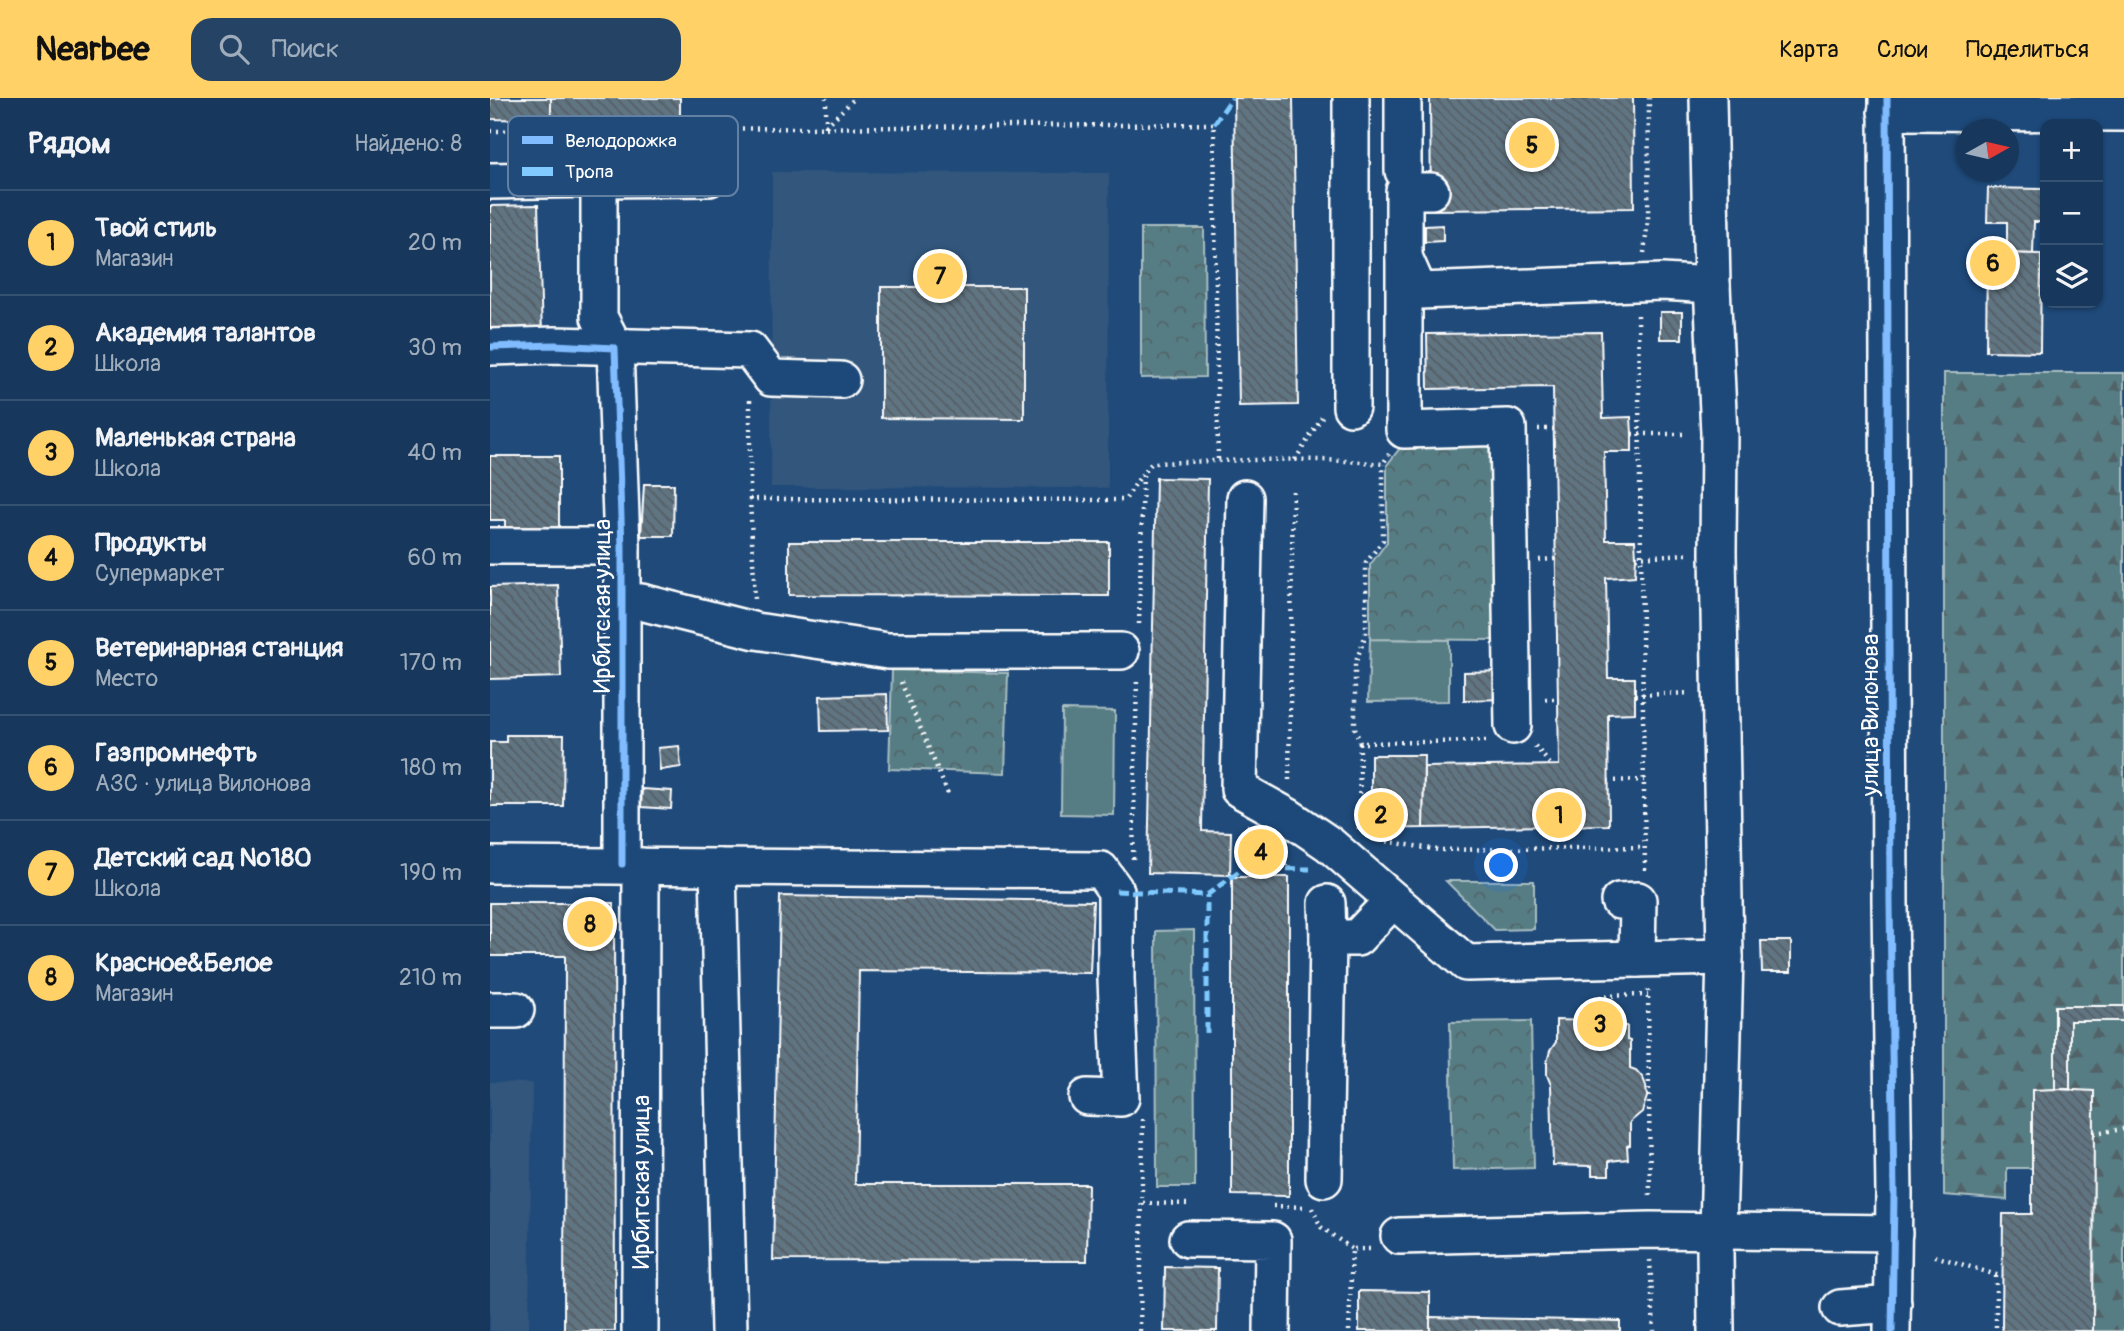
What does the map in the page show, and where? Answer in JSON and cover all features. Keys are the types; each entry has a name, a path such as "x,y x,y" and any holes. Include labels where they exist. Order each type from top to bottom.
{"street":[{"path":"1351,98 1351,407"},
{"path":"1403,98 1403,171"},
{"path":"1708,98 1712,285 1719,433 1718,553 1722,691 1737,913 1725,957 1718,1232 1715,1251 1716,1331"},
{"path":"1887,105 2124,113"},
{"name":"улица Вилонова","path":"1887,105 1893,1318"},
{"path":"490,181 508,181"},
{"path":"1431,191 1404,191 1404,430 1508,427 1522,733"},
{"path":"599,196 599,317 615,348"},
{"path":"1404,257 1419,290 1662,282 1712,285"},
{"path":"490,347 554,345 750,350 771,378 841,380"},
{"name":"Ирбитская улица","path":"615,348 622,546 621,601 632,865 640,1331"},
{"path":"1245,498 1238,789 1289,817 1329,844 1466,963 1725,957"},
{"path":"490,546 622,546"},
{"path":"621,601 641,602 756,631 888,651 1132,649"},
{"path":"490,864 1101,870 1116,891 1116,979 1121,1098 1087,1097"},
{"path":"718,866 729,1331"},
{"path":"1328,938 1357,938 1393,900"},
{"path":"1324,1179 1327,903"},
{"path":"1625,913 1642,959"},
{"path":"1399,1236 1650,1230 1894,1233"},
{"path":"1188,1239 1273,1240 1272,1331"},
{"path":"1840,1308 1893,1318"}],"path":[{"path":"826,98 826,127"},
{"path":"826,127 855,98"},
{"path":"1648,220 1649,98"},
{"path":"738,128 1214,124 1218,461"},
{"path":"490,131 508,131"},
{"path":"750,350 750,499 756,631"},
{"path":"1632,434 1658,434"},
{"path":"750,499 1125,500 1152,463 1306,460 1380,464 1383,540 1366,563 1366,634 1355,664 1355,728 1360,743"},
{"path":"1132,864 1132,649 1143,473"},
{"path":"1289,817 1293,487"},
{"path":"1636,557 1663,555"},
{"path":"888,651 948,794"},
{"path":"1635,695 1664,694"},
{"path":"1522,733 1551,765"},
{"path":"1608,781 1644,780"},
{"path":"1644,847 1645,873"},
{"path":"1642,959 1648,995 1649,1249 1654,1331"},
{"path":"1600,1012 1600,996 1648,995"},
{"path":"1140,1331 1144,1111"},
{"path":"2094,1133 2124,1129"},
{"path":"1935,1256 2003,1277"},
{"path":"1996,1276 1996,1331"}],"shaded area":[{"path":"772,172 1109,173 1108,488 771,487"},
{"path":"490,1082 532,1083 529,1331 490,1331"}],"green space":[{"path":"1141,228 1204,228 1205,377 1141,378"},
{"path":"1944,373 2124,373 2124,1331 2093,1331 2094,1091 2032,1091 2032,1168 2007,1168 2007,1200 1944,1195"},
{"path":"1493,446 1495,640 1370,639 1370,565 1387,542 1387,465 1400,448"},
{"path":"1370,639 1449,640 1449,701 1368,702"},
{"path":"892,670 1008,673 1005,773 889,769"},
{"path":"1062,710 1115,711 1114,815 1061,814"},
{"path":"1446,881 1534,881 1534,929 1495,930"},
{"path":"1194,930 1195,1187 1157,1187 1156,931"},
{"path":"1531,1021 1534,1168 1453,1170 1450,1022"}],"building":[{"path":"490,98 551,98 551,116 508,116 508,119 490,119"},
{"path":"551,98 680,98 680,116 551,116"},
{"path":"1234,98 1293,98 1298,405 1239,406"},
{"path":"1430,98 1633,98 1634,208 1431,210"},
{"path":"1988,188 2040,189 2040,222 2034,222 2033,254 2007,253 2007,222 1987,222"},
{"path":"538,205 542,335 490,336 490,206"},
{"path":"1443,225 1443,241 1425,242 1425,226"},
{"path":"1987,253 2040,254 2040,352 1986,351"},
{"path":"881,287 1024,287 1024,419 881,418"},
{"path":"1660,312 1682,312 1682,339 1660,339"},
{"path":"1601,332 1603,418 1631,417 1632,434 1632,452 1604,452 1606,540 1635,540 1636,557 1635,576 1606,578 1608,678 1635,678 1635,713 1608,714 1609,825 1423,828 1424,767 1559,765 1553,387 1428,389 1427,334"},
{"path":"490,456 559,456 559,527 505,527 505,520 490,520"},
{"path":"1156,478 1208,479 1202,831 1231,832 1230,875 1148,873"},
{"path":"644,484 674,484 673,536 641,536"},
{"path":"789,542 1109,542 1109,596 789,595"},
{"path":"558,585 561,677 490,679 490,587"},
{"path":"1507,671 1506,699 1464,700 1464,672"},
{"path":"887,694 888,730 821,731 820,696"},
{"path":"506,735 564,735 563,806 490,806 490,742 506,742"},
{"path":"679,746 681,767 660,770 658,748"},
{"path":"1371,755 1424,755 1423,828 1371,829"},
{"path":"642,789 672,791 671,809 641,807"},
{"path":"1248,826 1286,865 1248,865"},
{"path":"1232,877 1289,877 1289,1196 1232,1195"},
{"path":"780,896 1093,901 1090,973 859,971 855,1184 1088,1184 1087,1261 773,1260"},
{"path":"490,903 614,903 615,1331 564,1331 565,956 490,956"},
{"path":"1761,941 1791,941 1791,972 1762,972"},
{"path":"2055,1006 2124,1006 2124,1021 2070,1021 2070,1089 2055,1089"},
{"path":"1592,1012 1608,1012 1609,1025 1627,1026 1630,1068 1636,1070 1646,1086 1647,1097 1642,1112 1630,1122 1628,1159 1609,1161 1609,1175 1592,1175 1592,1166 1553,1165 1551,1085 1547,1075 1547,1062 1556,1042 1556,1020 1591,1021"},
{"path":"2032,1090 2094,1091 2093,1331 2002,1331 2003,1214 2032,1214"},
{"path":"1165,1267 1218,1268 1217,1331 1164,1331"},
{"path":"1359,1291 1430,1292 1430,1331 1359,1331"},
{"path":"1430,1317 1620,1321 1620,1331 1430,1331"}],"marked path":[{"path":"1214,124 1232,98"},
{"path":"1116,891 1207,895 1243,868 1310,869"},
{"path":"1207,895 1207,1033"}],"cycle path":[{"path":"1887,98 1890,902 1894,1194 1892,1331"},
{"path":"490,347 554,345 615,348 622,546 622,864"}],"place":[{"name":"Ветеринарная станция","path":"1532,145"},
{"name":"Газпромнефть","path":"1993,263"},
{"name":"Детский сад №180","path":"940,276"},
{"name":"Академия талантов","path":"1381,815"},
{"name":"Твой стиль","path":"1559,815"},
{"name":"Продукты","path":"1261,852"},
{"name":"Красное&Белое","path":"590,924"},
{"name":"Маленькая страна","path":"1600,1024"}]}
